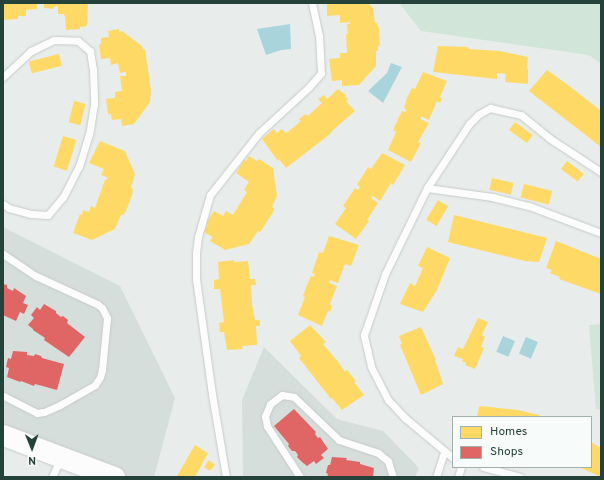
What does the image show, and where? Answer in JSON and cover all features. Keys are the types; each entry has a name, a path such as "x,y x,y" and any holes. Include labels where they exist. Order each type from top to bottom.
{"main road":[{"path":"3,435 108,476"}],"lane":[{"path":"226,477 212,394 196,278 196,253 198,237 210,196 259,133 309,87 321,73 319,36 312,3"},
{"path":"3,77 32,51 54,40 78,41 90,51 93,69 94,104 89,134 79,166 63,197 48,215 31,214 9,208 3,204"},
{"path":"452,457 444,453 405,418 388,400 371,366 364,335 385,274 426,188 469,124 480,114 490,108 521,115 549,138 601,172"},
{"path":"426,188 492,197 529,206 601,233"},
{"path":"3,254 36,276 97,304 102,308 107,318 102,370 100,377 95,384 60,405 44,412 37,413 3,396"},
{"path":"300,477 267,426 265,416 270,404 282,395 294,397 339,440 378,453 388,461 392,477"},
{"path":"436,477 444,453"},
{"path":"52,477 61,458"},
{"path":"487,468 520,477"}],"shaded area":[{"path":"3,227 120,286 175,398 154,477 103,477 3,428"},
{"path":"264,347 337,419 383,431 419,468 415,477 243,477 242,400"}],"green space":[{"path":"399,3 601,3 601,64 589,55 421,31"},
{"path":"601,324 601,410 596,409 589,325"}],"water":[{"path":"290,24 291,49 281,50 266,55 257,29"},
{"path":"391,63 402,67 383,103 368,91 387,73"},
{"path":"503,336 515,341 508,357 496,352"},
{"path":"526,337 538,342 531,359 519,354"}],"building: Homes":[{"path":"3,3 37,3 37,9 26,10 26,16 18,16 18,19 3,20"},
{"path":"44,3 88,3 87,26 80,27 80,29 66,30 64,14 58,14 58,6 54,7 54,9 44,8"},
{"path":"327,3 368,3 373,8 375,23 377,23 379,28 380,46 378,46 378,51 376,51 376,66 359,85 342,86 342,80 332,81 329,59 340,58 340,53 347,53 346,34 348,34 347,24 350,24 350,22 340,23 340,15 327,16"},
{"path":"119,29 119,32 122,31 142,46 143,50 145,49 151,90 150,102 134,124 122,126 121,119 112,120 111,114 108,114 106,99 115,98 115,92 122,91 120,76 126,76 126,72 120,73 118,63 111,65 110,58 101,59 99,45 101,44 101,38 109,37 108,31"},
{"path":"438,46 468,47 469,49 500,51 528,57 528,84 505,82 506,74 497,73 497,79 433,72"},
{"path":"59,54 62,66 32,73 29,61"},
{"path":"547,70 600,110 601,147 529,91"},
{"path":"423,72 447,81 440,97 442,99 440,103 437,101 429,120 421,116 420,119 429,123 418,142 421,143 411,162 388,150 396,132 393,130 402,111 405,112 407,110 404,108 407,98 412,88 415,89"},
{"path":"338,89 346,95 345,96 348,100 346,101 355,111 329,135 286,168 279,159 278,161 262,139 274,129 277,133 282,129 286,133 301,121 299,119 306,114 308,116 322,103 318,99 324,95 327,99"},
{"path":"74,101 86,104 80,125 69,122"},
{"path":"515,122 533,135 527,143 509,130"},
{"path":"63,136 76,140 67,171 54,167"},
{"path":"100,141 125,151 135,174 131,188 133,189 132,195 126,211 123,215 121,215 115,229 92,240 73,233 83,210 89,212 91,206 95,208 105,180 109,178 101,175 104,169 89,163"},
{"path":"382,153 405,165 393,185 391,183 380,201 373,196 371,198 378,203 367,220 369,221 356,239 335,224 346,208 343,206 355,188 358,190 360,187 357,185 368,167 371,169"},
{"path":"249,156 257,161 259,159 273,168 277,196 272,207 274,208 273,212 260,232 258,231 249,244 225,250 210,241 213,237 204,232 208,225 206,224 214,211 223,216 226,211 233,215 247,192 244,190 249,182 236,173 244,160 246,161"},
{"path":"567,161 584,174 578,182 561,169"},
{"path":"492,178 513,183 511,195 489,190"},
{"path":"524,184 552,191 549,205 521,198"},
{"path":"438,200 448,206 436,226 426,220"},
{"path":"454,215 547,238 539,262 525,261 448,242"},
{"path":"329,236 359,245 351,266 345,264 338,283 330,280 329,283 337,286 330,304 332,306 330,312 328,311 322,326 298,315 305,297 303,296 307,285 311,276 314,277 315,274 312,273 319,252 323,253"},
{"path":"556,241 601,259 601,294 559,279 560,277 550,273 552,270 546,268"},
{"path":"427,247 450,258 437,290 423,312 400,304 410,283 415,286 423,268 418,266"},
{"path":"234,260 234,262 248,261 250,279 255,279 256,285 251,285 252,304 255,320 260,320 260,326 256,326 257,345 242,346 243,349 227,350 224,332 220,332 219,323 224,322 220,289 214,289 214,280 219,279 218,262"},
{"path":"478,318 488,322 482,335 485,337 481,347 484,348 475,369 465,365 466,363 462,361 463,359 454,356 458,347 463,349"},
{"path":"310,325 326,342 323,344 345,372 347,370 356,381 354,382 364,395 342,410 332,398 331,399 299,358 301,356 290,341"},
{"path":"421,327 436,360 443,384 421,395 400,345 402,344 399,336"},
{"path":"479,407 518,410 539,416 477,416"},
{"path":"592,443 601,448 601,477 581,468 592,468"},
{"path":"195,445 208,453 195,477 177,476"},
{"path":"209,460 215,465 210,471 204,467"}],"building: Shops":[{"path":"3,284 7,285 7,288 13,291 14,288 26,296 23,303 28,305 24,314 20,312 16,321 3,315"},
{"path":"44,304 56,311 56,313 61,317 63,316 68,320 67,323 85,337 69,357 44,340 45,338 28,325 34,318 31,315 37,307 40,310"},
{"path":"13,351 27,352 27,355 34,356 35,354 41,356 42,358 64,364 57,390 35,384 34,386 7,377 9,368 6,367 8,358 11,359"},
{"path":"294,409 316,432 315,434 318,438 320,437 328,449 321,455 324,458 316,464 314,461 307,466 302,462 297,457 298,455 295,451 292,451 288,446 289,444 274,426"},
{"path":"332,457 347,458 346,460 360,462 360,464 374,468 373,477 327,477 328,474 326,473 328,465 330,465"}]}
